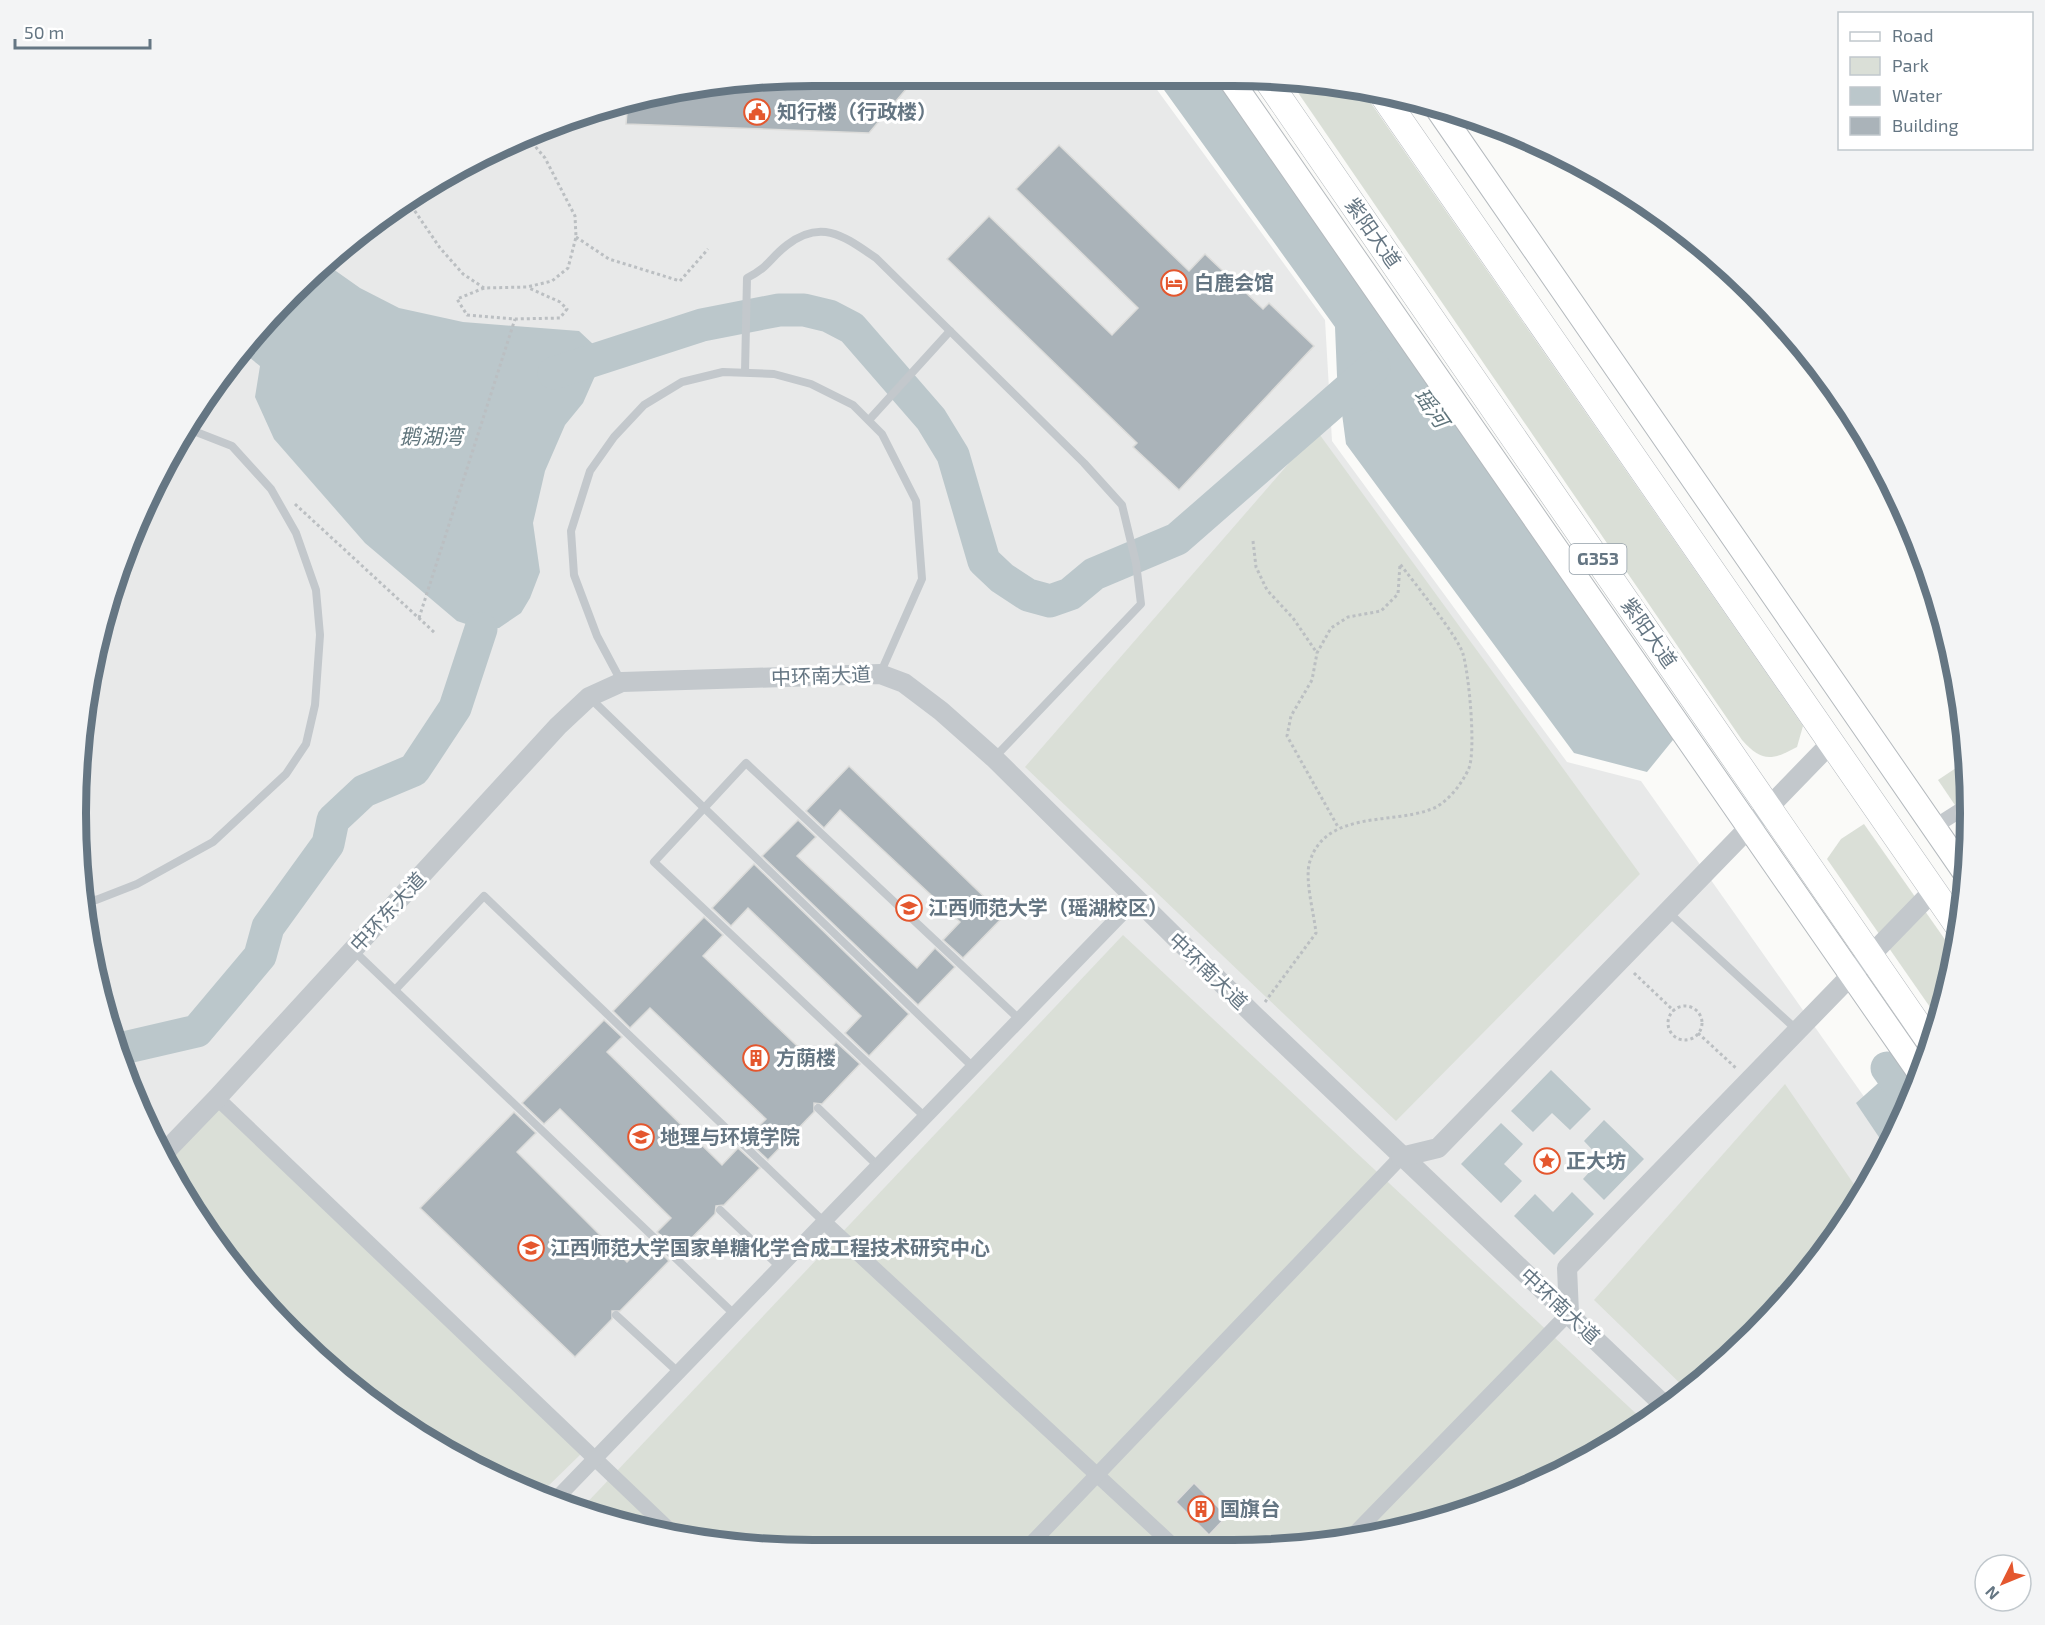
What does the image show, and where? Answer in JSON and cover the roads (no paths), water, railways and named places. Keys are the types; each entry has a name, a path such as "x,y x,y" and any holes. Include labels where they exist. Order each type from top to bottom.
{"highway":[{"name":"紫阳大道","path":"1272,87 1925,1034"},
{"path":"1388,102 1952,917"}],"main road":[{"path":"1235,86 1914,1065"},
{"path":"1443,117 1958,862"}],"street":[{"name":"中环南大道","path":"622,682 880,674 904,683 941,711 994,758 1135,900 1401,1157 1659,1400"},
{"name":"中环东大道","path":"168,1149 558,726 590,697 622,682"},
{"path":"1035,1540 1401,1157 1438,1148 1831,743"},
{"path":"1934,827 1960,810"},
{"path":"1360,1528 1569,1313 1567,1268 1933,891"},
{"path":"561,1494 1135,900"},
{"path":"217,1098 662,1524"},
{"path":"823,1221 1167,1540"}],"lane":[{"path":"745,372 747,278 765,268 786,245 808,232 840,234 876,258 1084,463 1122,505 1136,563 1141,604 994,758"},
{"path":"869,420 950,331"},
{"path":"622,682 597,636 574,575 571,531 590,471 614,437 644,405 682,382 723,372 774,374 811,384 853,405 882,434 916,501 922,579 880,674"},
{"path":"91,899 96,900 137,884 213,842 286,774 306,744 315,705 320,635 316,590 296,533 271,489 232,446 194,431"},
{"path":"590,697 973,1067"},
{"path":"924,1116 654,862 746,763 1019,1019"},
{"path":"395,990 484,896 823,1221"},
{"path":"1667,912 1798,1031"},
{"path":"353,950 734,1314"},
{"path":"818,1108 877,1165"},
{"path":"720,1210 779,1266"},
{"path":"616,1315 678,1372"}],"water":[{"path":"1161,86 1222,86 1677,735 1647,772 1574,753 1346,444 1337,376 1335,327"},
{"name":"鹅湖湾","path":"331,268 360,288 399,308 463,322 579,331 594,345 599,367 583,403 565,425 545,471 533,523 540,572 530,598 521,613 499,628 481,629 457,621 365,543 274,439 255,397 260,366 247,356 298,298"},
{"path":"1904,1060 1912,1071 1881,1141 1856,1103"},
{"path":"1551,1070 1591,1109 1570,1130 1552,1113 1533,1132 1511,1111"},
{"path":"1604,1120 1644,1159 1604,1200 1583,1179 1601,1159 1584,1141"},
{"path":"1501,1123 1523,1144 1504,1164 1522,1181 1501,1203 1461,1164"},
{"path":"1572,1192 1594,1214 1554,1255 1514,1216 1535,1194 1553,1212"}],"waterway":[{"path":"554,373 702,325 779,310 804,310 829,316 852,328 931,419 953,455 984,561 1002,578 1028,595 1050,601 1070,594 1094,574 1177,539 1374,367"},
{"path":"125,1048 197,1031 260,956 268,927 328,844 333,820 364,791 414,770 455,708 481,629"},
{"name":"瑶河","path":"1887,1068 1904,1092"}],"place":[{"name":"知行楼（行政楼）","path":"757,112"},
{"name":"白鹿会馆","path":"1174,283"},
{"name":"江西师范大学（瑶湖校区）","path":"909,908"},
{"name":"方荫楼","path":"756,1058"},
{"name":"地理与环境学院","path":"641,1137"},
{"name":"正大坊","path":"1547,1161"},
{"name":"江西师范大学国家单糖化学合成工程技术研究中心","path":"531,1248"},
{"name":"国旗台","path":"1201,1509"}]}
